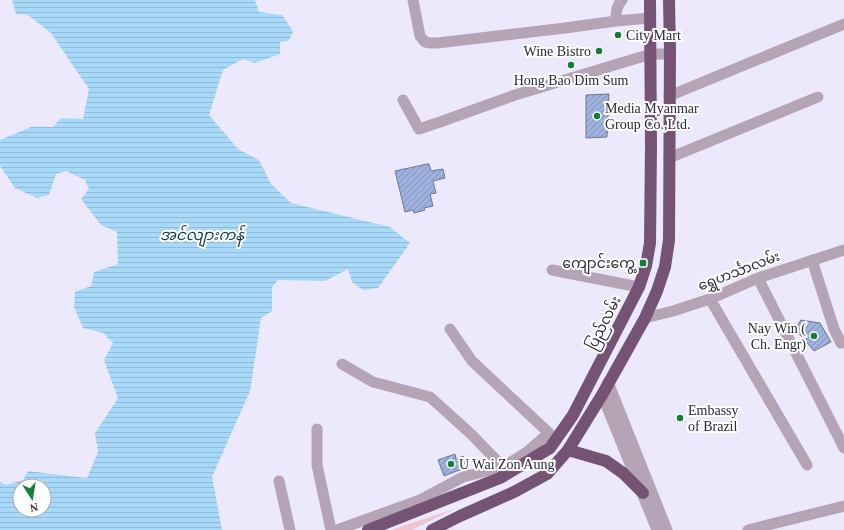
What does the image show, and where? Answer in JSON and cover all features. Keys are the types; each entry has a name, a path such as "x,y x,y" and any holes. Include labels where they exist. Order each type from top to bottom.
{"highway":[{"name":"ပြည်လမ်း","path":"368,530 500,478 550,448 573,415 588,387 639,287 646,266 650,243 652,145 650,0"},
{"path":"432,530 514,492 547,474 568,450 602,395 645,318 657,291 665,267 668,240 670,54 669,0"},
{"path":"588,387 602,395"},
{"path":"568,450 606,461 623,473 643,493"}],"street":[{"path":"413,0 420,36 425,42 437,44 650,18"},
{"path":"616,21 616,13 619,3 622,0"},
{"path":"669,96 844,24"},
{"path":"403,100 419,129 515,95 651,54 670,54"},
{"path":"669,158 818,97"},
{"name":"ရွှေဟင်္သာလမ်း","path":"645,318 673,311 710,298 758,278 844,250"},
{"path":"812,260 834,329 841,343"},
{"path":"552,270 639,287"},
{"path":"758,278 844,448"},
{"path":"710,298 807,465"},
{"path":"337,530 420,500 464,477 503,467 527,452 548,433 472,361 450,329"},
{"path":"342,364 373,382 430,397 471,434 503,467"},
{"path":"608,382 667,530"},
{"path":"602,395 657,530"},
{"path":"317,428 317,465 331,530"},
{"path":"279,481 290,530"},
{"path":"748,530 844,506"}],"shaded area":[{"path":"454,509 412,530 391,530"}],"water":[{"name":"အင်လျားကန်","path":"12,0 255,0 259,12 282,15 293,31 289,41 280,42 280,54 255,63 243,59 223,70 209,115 238,149 259,160 271,184 291,203 390,227 410,243 378,288 363,290 352,282 348,269 325,281 278,280 272,287 272,311 261,318 250,391 212,477 222,530 0,530 0,482 6,485 12,483 12,518 52,518 52,478 24,478 28,471 87,478 98,452 95,433 118,398 104,360 113,343 103,333 83,328 74,307 75,292 91,286 94,272 118,264 117,232 101,225 81,199 89,189 85,180 66,171 56,174 49,195 37,198 15,188 0,166 0,140 31,127 53,127 61,118 83,119 89,89 51,33 28,15 16,14"}],"building":[{"name":"Media Myanmar Group Co.,Ltd.","path":"609,94 607,137 586,138 586,95"},
{"path":"429,164 431,171 443,169 445,178 433,181 436,193 430,194 433,206 424,208 425,210 414,213 413,210 405,212 395,171"},
{"name":"Nay Win ( Ch. Engr)","path":"801,320 820,323 831,342 814,351 795,329"},
{"name":"U Wai Zon Aung","path":"455,454 456,459 463,456 466,463 460,466 462,469 444,476 438,460"}],"place":[{"name":"City Mart","path":"618,35"},
{"name":"Wine Bistro","path":"599,51"},
{"name":"Hong Bao Dim Sum","path":"571,65"},
{"name":"Media Myanmar Group Co.,Ltd.","path":"597,116"},
{"name":"ကျောင်းကွေ့","path":"643,263"},
{"name":"Nay Win ( Ch. Engr)","path":"814,336"},
{"name":"Embassy of Brazil","path":"680,418"},
{"name":"U Wai Zon Aung","path":"451,464"}]}
